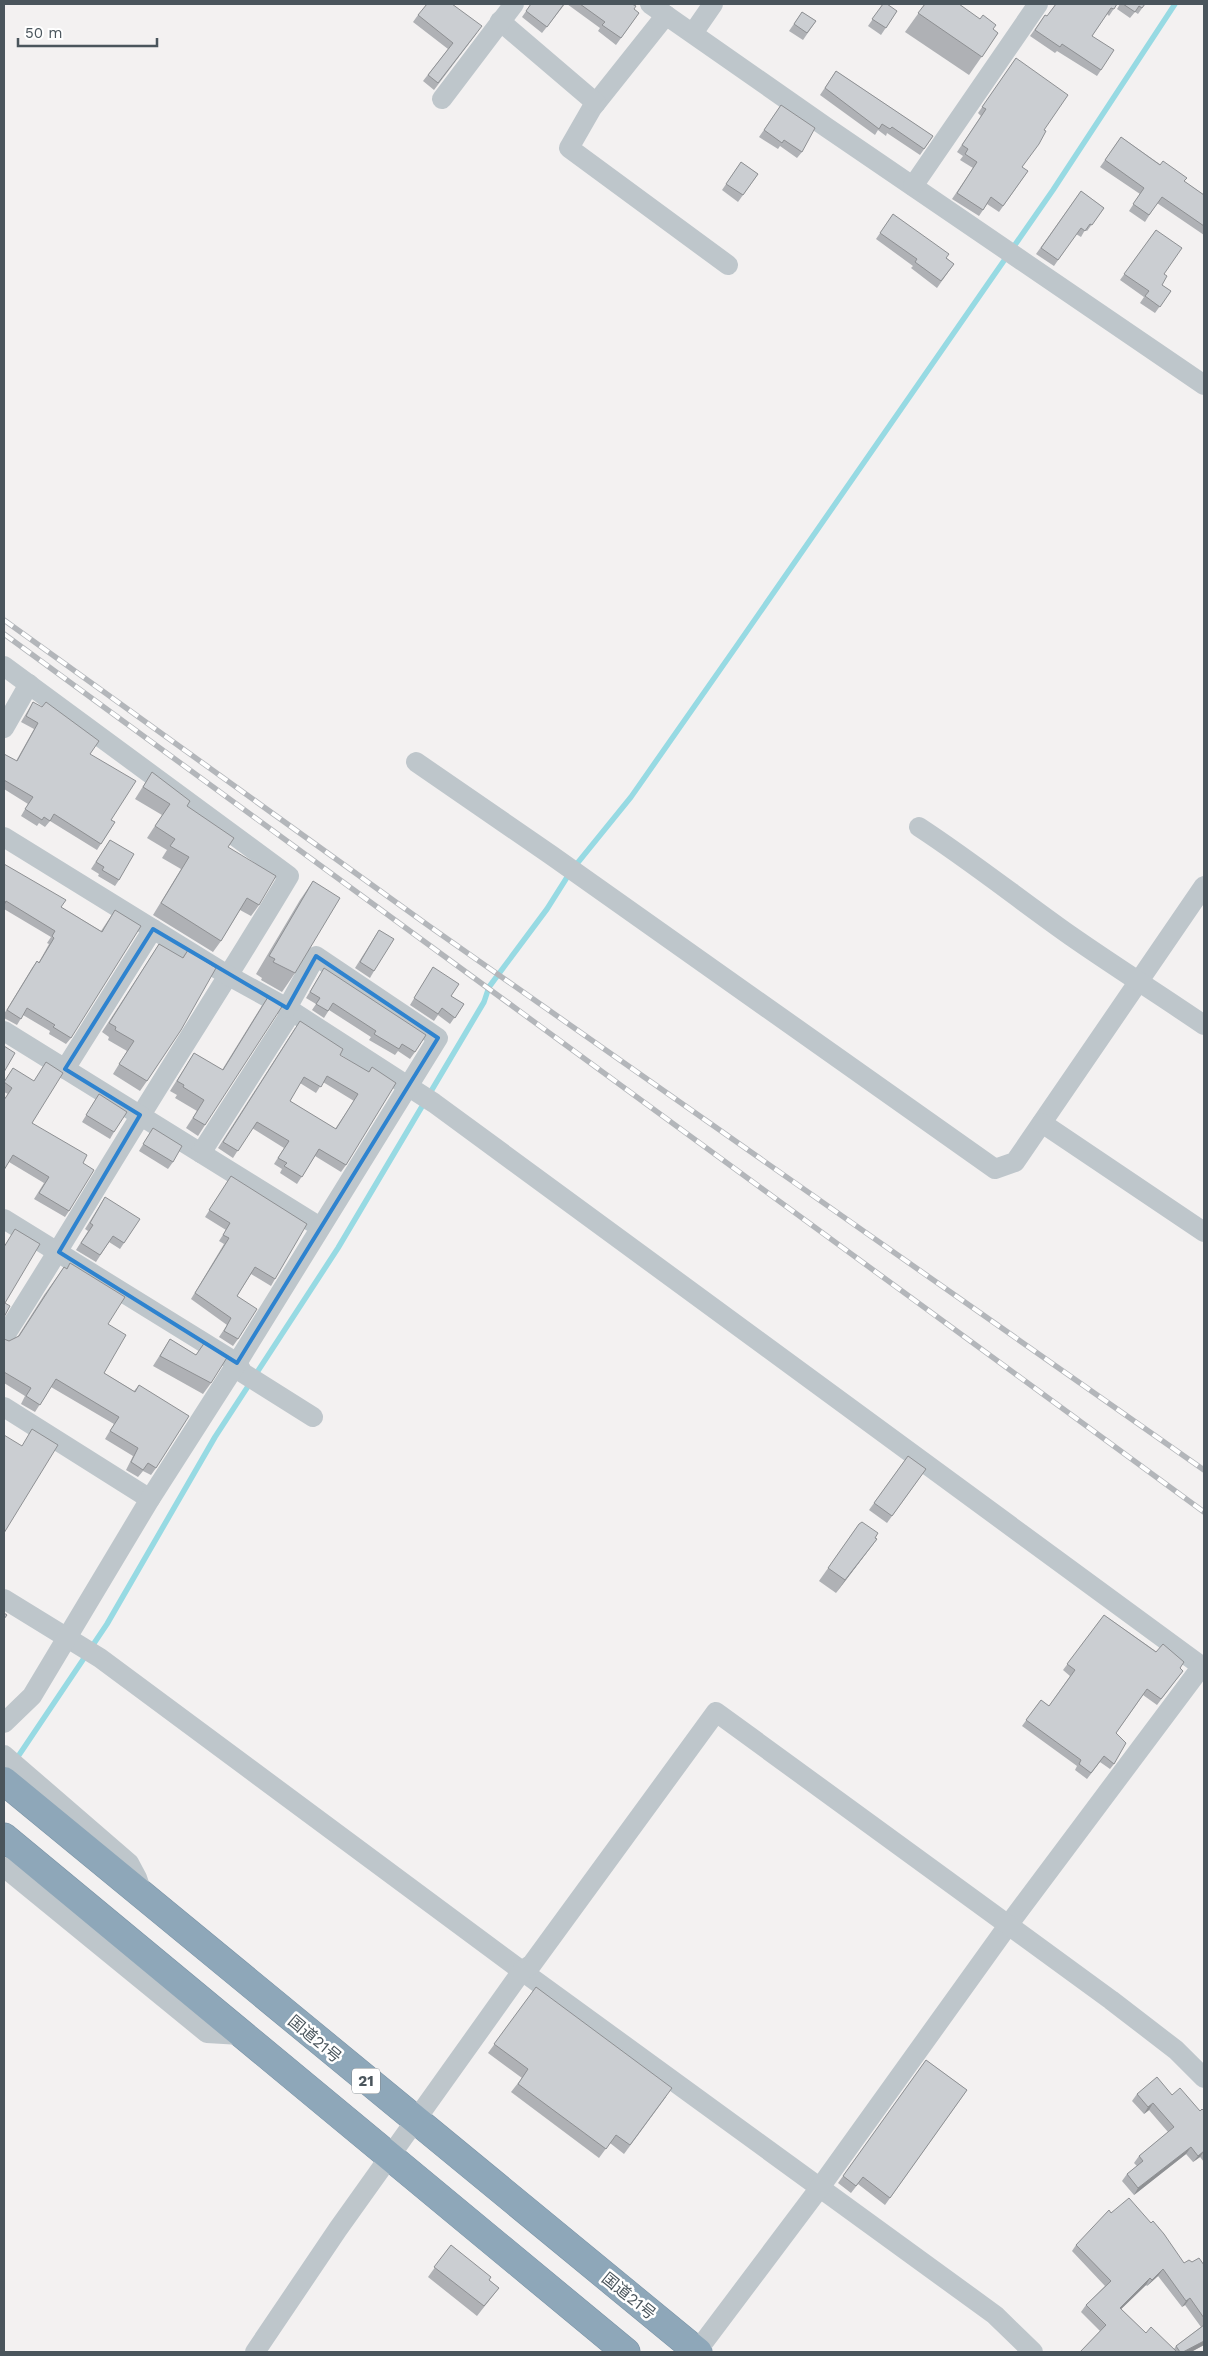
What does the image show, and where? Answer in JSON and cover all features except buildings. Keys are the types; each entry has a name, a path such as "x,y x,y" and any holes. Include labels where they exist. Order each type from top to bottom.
{"highway":[{"name":"国道21号","path":"4,1782 697,2352"},
{"path":"7,1849 241,2035 626,2352"}],"street":[{"path":"442,99 514,4"},
{"path":"693,33 713,4"},
{"path":"913,186 1038,4"},
{"path":"728,265 569,148 596,103 658,9 1204,385"},
{"path":"500,21 596,103"},
{"path":"4,666 289,876 229,976 140,1115 59,1252 4,1337"},
{"path":"4,728 29,684"},
{"path":"416,762 551,854 995,1169 1015,1162 1204,886"},
{"path":"919,827 963,856 986,875 1071,936 1204,1025"},
{"path":"4,837 229,976 289,1009 434,1103 1203,1667 1009,1924 821,2186 697,2352"},
{"path":"65,1069 152,929"},
{"path":"4,1723 32,1696 74,1642 150,1498 240,1368 320,1226 411,1089 438,1038 316,956 289,1009 202,1153"},
{"path":"4,1031 320,1226"},
{"path":"1042,1123 1204,1232"},
{"path":"4,1219 59,1252 313,1417"},
{"path":"4,1407 150,1498"},
{"path":"4,1599 100,1658 522,1971 821,2186 995,2315 1033,2352"},
{"path":"254,2352 338,2229 522,1971 532,1964 716,1712 1009,1924 1176,2050 1204,2078"},
{"path":"4,1755 129,1863 137,1878 142,1896"}],"highlighted area":[{"path":"153,929 287,1008 316,956 438,1038 237,1363 59,1252 140,1115 65,1069"}],"waterway":[{"path":"15,1761 107,1624 215,1437 338,1248 484,1002 489,987 547,909 571,871 631,797 738,644 1053,190 1175,4"}],"railway":[{"path":"4,620 429,926 1204,1470"},
{"path":"4,634 1204,1512"}]}
